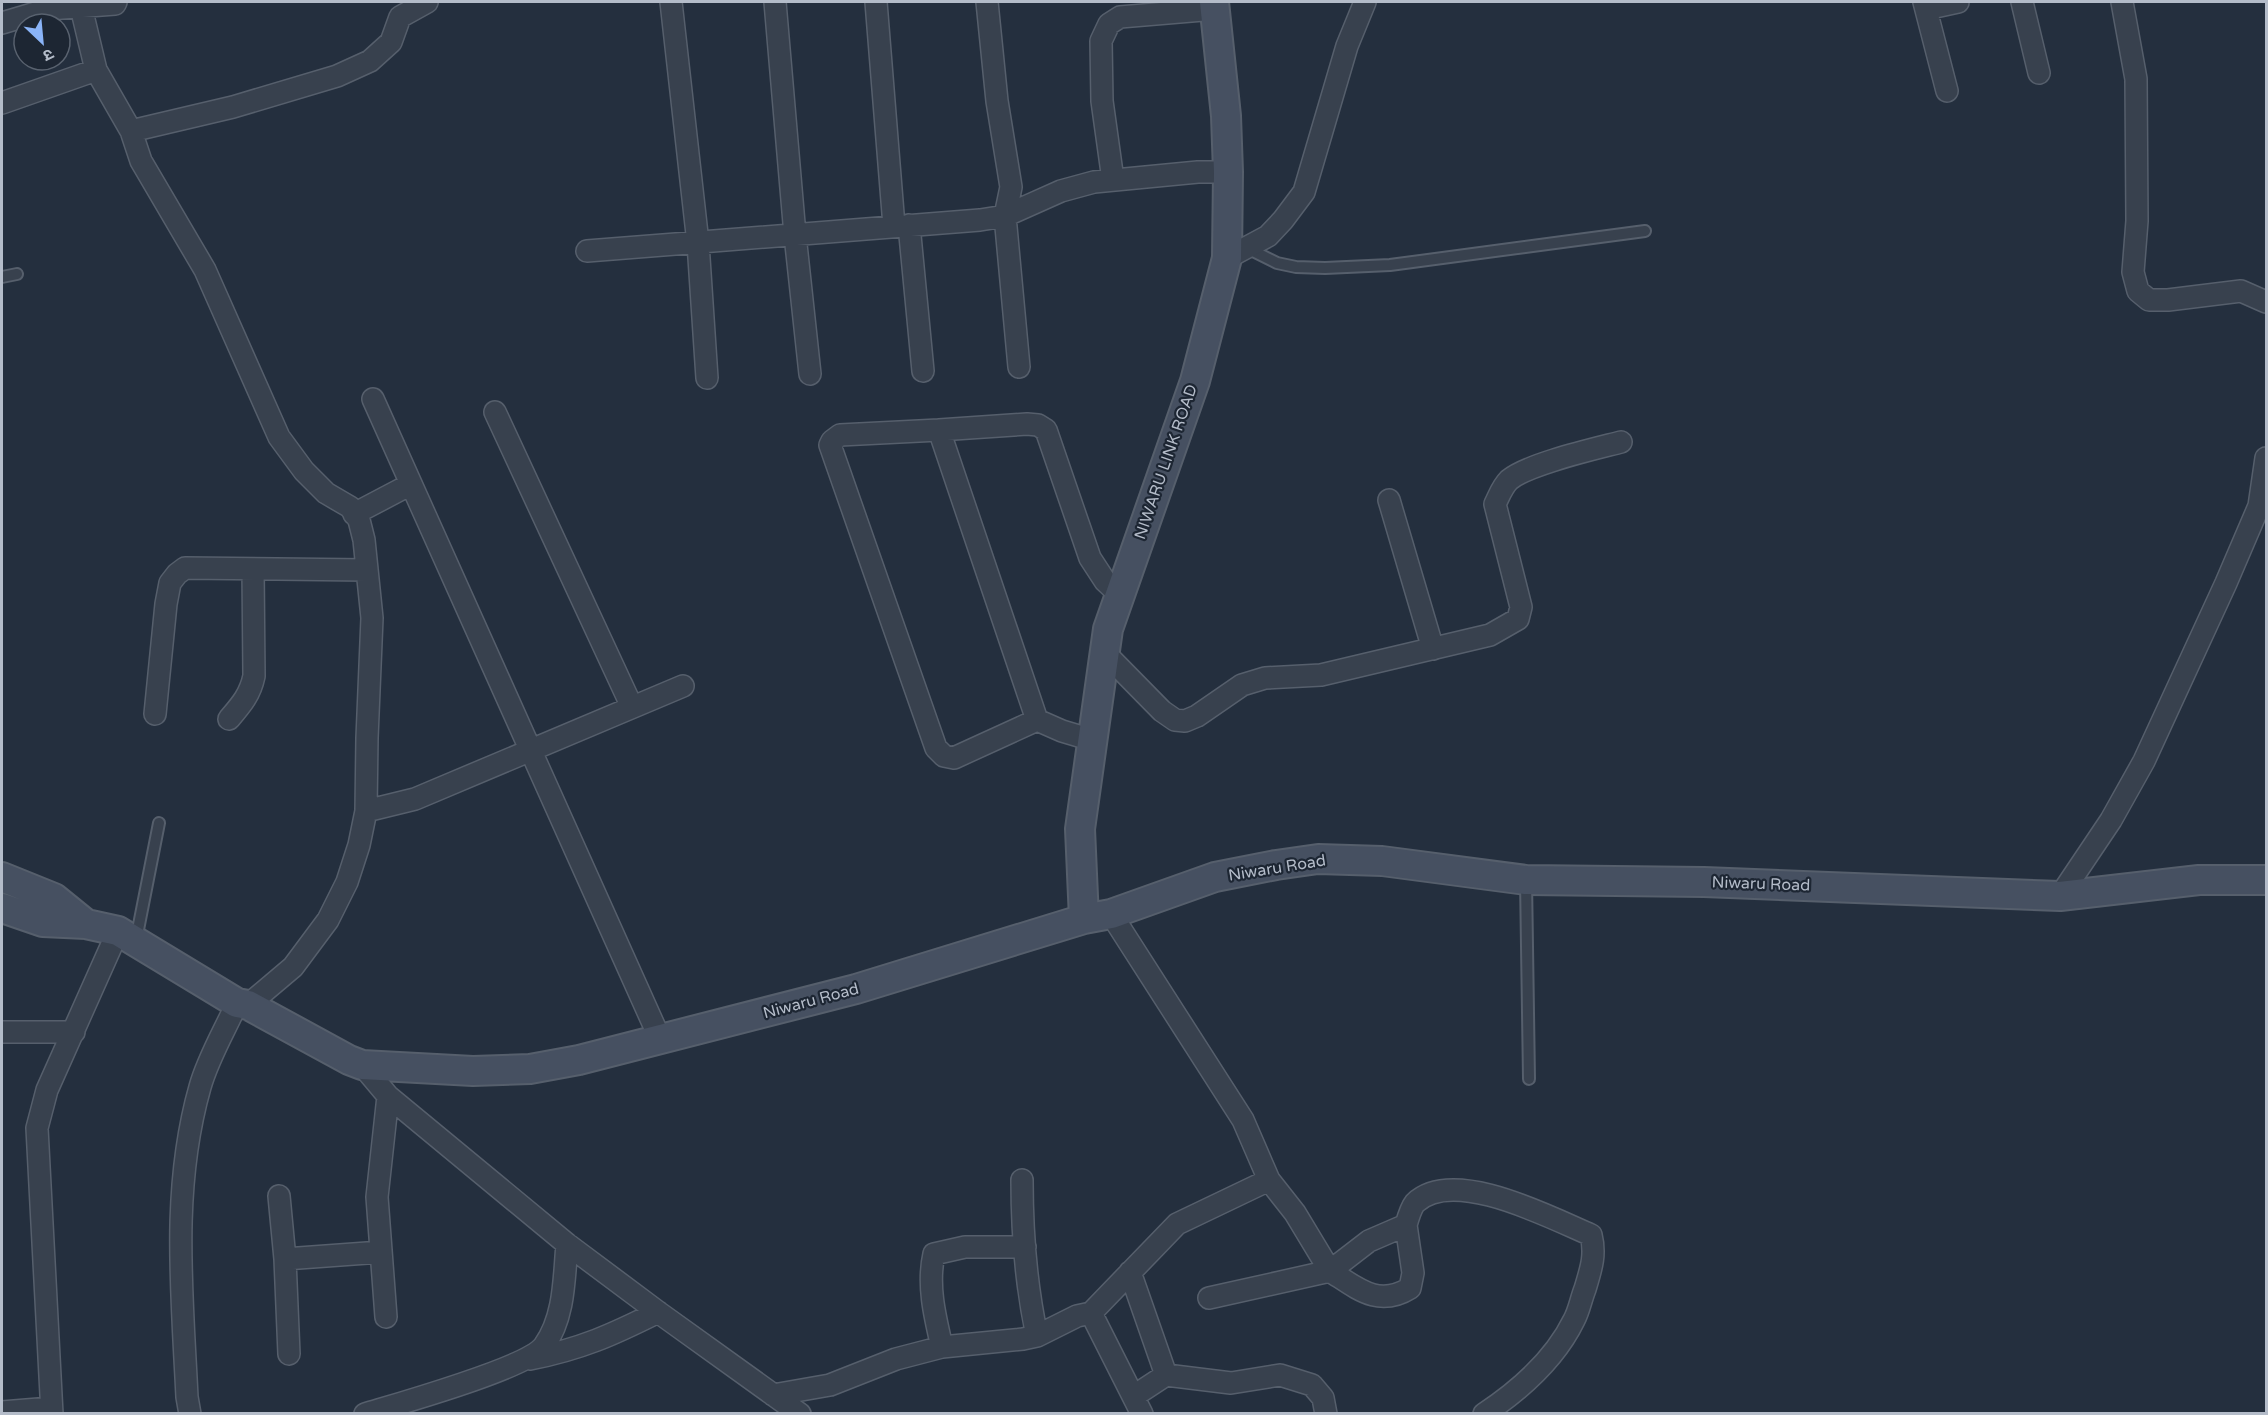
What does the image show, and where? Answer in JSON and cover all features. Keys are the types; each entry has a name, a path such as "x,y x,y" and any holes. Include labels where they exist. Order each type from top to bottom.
{"street":[{"path":"2,23 23,9 81,7 115,4 116,2"},
{"path":"131,131 233,107 337,76 370,61 391,42 400,17 427,2"},
{"path":"671,2 698,243 707,378"},
{"path":"775,2 795,236 810,374"},
{"path":"876,2 902,226 923,371"},
{"path":"987,2 997,101 1011,187 1005,216 1019,367"},
{"path":"1237,253 1268,236 1304,192 1347,46 1365,2"},
{"path":"1947,91 1925,5 1958,2"},
{"path":"2022,2 2039,73"},
{"path":"2122,2 2136,79 2137,220 2133,272 2138,291 2149,300 2168,300 2241,291 2266,302"},
{"path":"1113,180 1102,101 1101,41 1109,24 1120,17 1215,5"},
{"name":"NIWARU LINK ROAD","path":"1098,917 1080,829 1108,629 1195,381 1237,253 1228,172 1226,116 1215,5"},
{"path":"81,7 96,70 131,131 141,161 205,270 279,437 304,471 326,493 350,507 359,520 364,540 372,618 366,738 366,811 359,845 347,882 328,920 293,967 242,1004 201,1084 186,1149 181,1210 181,1264 187,1397 190,1413"},
{"path":"2,103 96,70"},
{"path":"586,251 795,236 1005,216 1060,191 1094,182 1198,172 1228,172"},
{"path":"373,399 661,1041"},
{"path":"495,412 632,707"},
{"path":"1038,720 954,758 944,756 936,748 830,445 832,441 840,435 1038,425 1046,430 1090,558 1105,581 1120,595"},
{"path":"939,430 1038,720 1062,731 1092,740"},
{"path":"1104,652 1162,711 1174,720 1185,721 1197,716 1242,685 1265,678 1321,675 1490,635 1518,619 1521,607 1495,504 1500,491 1508,481 1522,471 1621,441"},
{"path":"2060,896 2111,820 2144,761 2259,507 2266,458"},
{"path":"354,514 411,484"},
{"path":"1389,500 1433,649"},
{"path":"155,714 170,583 185,568 367,570"},
{"path":"229,719 251,690 254,676 253,569"},
{"path":"366,811 415,799 683,686"},
{"name":"Niwaru Road","path":"356,1063 473,1071 530,1069 579,1060 661,1041 856,989 1098,917 1215,878 1318,859 1382,861 1526,880 1704,882 2060,896 2199,880 2266,880"},
{"path":"2,877 54,898 86,924"},
{"path":"2,908 43,922 86,924 127,936 242,1004 356,1063 388,1096 567,1244 800,1413"},
{"path":"1098,917 1242,1120 1269,1180 1295,1214 1330,1271 1364,1293 1382,1297 1401,1294 1410,1288 1413,1274 1406,1224 1414,1204 1430,1194 1448,1189 1496,1196 1591,1235 1594,1262 1574,1320 1554,1351 1530,1378 1484,1413"},
{"path":"2,1412 51,1411 37,1128 47,1090 74,1032 127,936"},
{"path":"2,1032 74,1032"},
{"path":"386,1317 377,1197 388,1096"},
{"path":"1022,1180 1029,1300 1037,1336"},
{"path":"773,1395 830,1385 896,1359 942,1347 1037,1336 1077,1316 1091,1313 1177,1224 1269,1180"},
{"path":"279,1196 285,1259 289,1354"},
{"path":"1209,1299 1330,1271 1369,1241 1406,1224"},
{"path":"527,1360 543,1347 556,1323 562,1297 567,1244"},
{"path":"942,1347 936,1321 930,1272 934,1254 965,1247 1025,1247"},
{"path":"285,1259 381,1252"},
{"path":"1130,1272 1166,1375"},
{"path":"365,1413 433,1393 527,1360 563,1353 605,1339 658,1312"},
{"path":"1091,1313 1138,1405 1166,1375"},
{"path":"1166,1375 1231,1383 1280,1375 1312,1385 1323,1398 1326,1413"}],"lane":[{"path":"1237,253 1296,267 1390,265 1645,231"},
{"path":"2,277 17,274"},
{"path":"127,936 159,823"},
{"path":"1526,880 1529,1079"}]}
